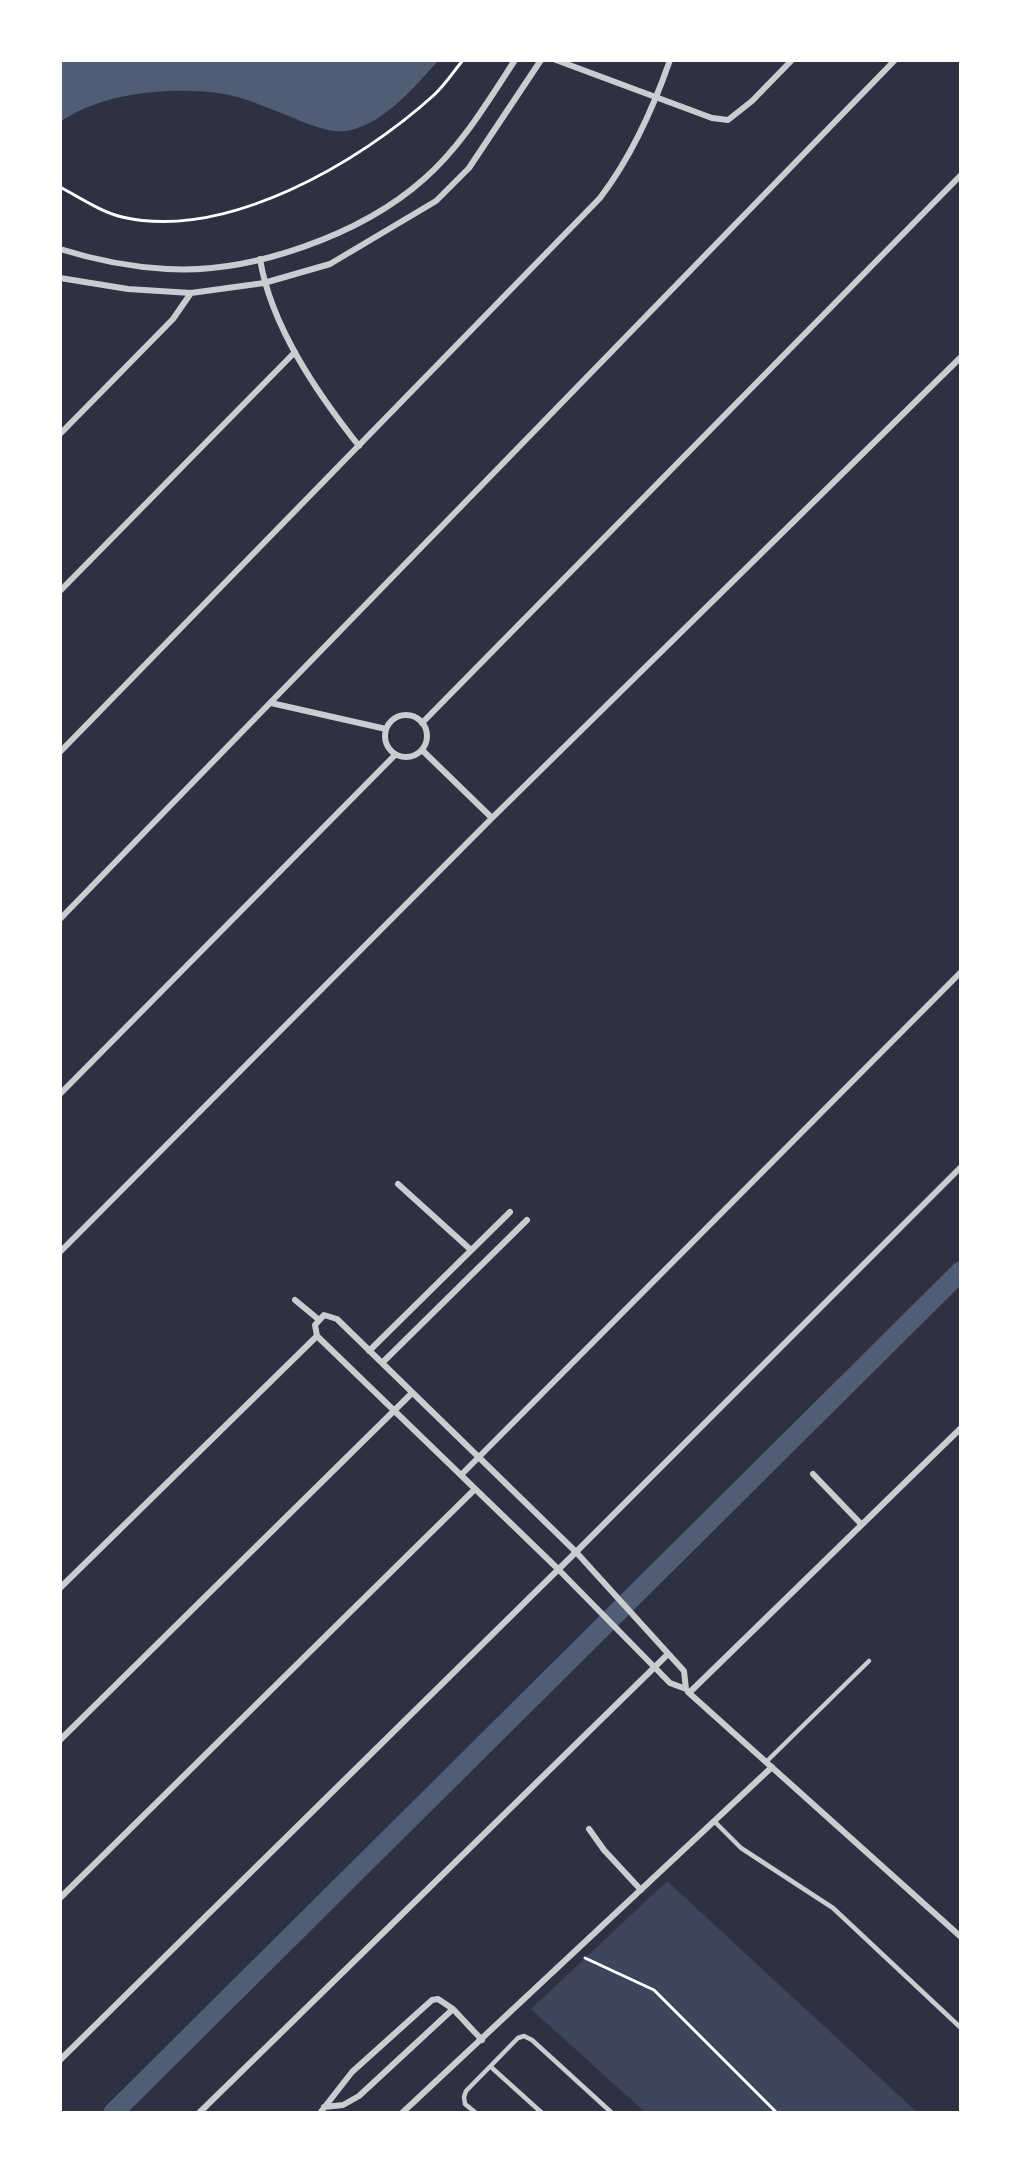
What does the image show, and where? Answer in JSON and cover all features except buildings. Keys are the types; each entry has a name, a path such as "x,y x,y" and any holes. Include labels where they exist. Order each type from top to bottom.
{"street":[{"path":"60,249 100,261 169,269 242,264 321,240 369,218 424,179 479,116 515,60"},
{"path":"60,278 128,289 191,293 264,283 330,264 436,201 469,168 541,60"},
{"path":"556,60 712,118 728,120 752,101 792,60"},
{"path":"60,752 600,198 628,157 657,98 670,60"},
{"path":"60,920 895,60"},
{"path":"422,723 961,175"},
{"path":"260,259 264,283 295,352 325,404 359,446"},
{"path":"60,434 173,320 191,293"},
{"path":"60,591 295,352"},
{"path":"60,1252 492,818 961,357"},
{"path":"271,703 386,729"},
{"path":"402,715 417,718 422,723 427,737 422,750 409,758 395,755 385,744 386,729 390,722 402,715"},
{"path":"422,750 492,818"},
{"path":"60,1094 395,755"},
{"path":"461,1475 961,972"},
{"path":"60,2060 557,1568 576,1552 961,1167"},
{"path":"398,1184 471,1250"},
{"path":"369,1351 510,1212"},
{"path":"382,1362 527,1220"},
{"path":"295,1300 318,1319"},
{"path":"687,1691 684,1671 576,1552 337,1319 328,1315 318,1319 315,1325 317,1336 557,1568 670,1683 687,1691 961,1937"},
{"path":"60,1588 317,1336"},
{"path":"60,1740 412,1392"},
{"path":"687,1691 961,1428"},
{"path":"813,1474 861,1524"},
{"path":"60,1898 475,1489"},
{"path":"199,2113 668,1654"},
{"path":"402,2113 772,1767"},
{"path":"589,1830 641,1890"},
{"path":"322,2110 352,2072 432,2000 438,1999 453,2009 482,2040"},
{"path":"322,2110 343,2105 359,2096 453,2009"}],"lane":[{"path":"766,1762 869,1662"},
{"path":"714,1821 741,1848 834,1908 961,2028"},
{"path":"476,2113 465,2104 464,2097 518,2038 524,2036 532,2040 612,2113"},
{"path":"490,2067 542,2113"}],"path":[{"path":"60,188 120,217 162,222 196,220 230,212 283,192 361,150 435,94 463,60"},
{"path":"574,1953 654,1990 777,2113"}],"shaded area":[{"path":"60,60 439,60 400,101 377,119 351,130 334,131 231,95 183,91 161,91 117,98 77,112 60,122"},
{"path":"667,1881 918,2113 646,2113 531,2009"}],"waterway":[{"path":"113,2113 961,1271"}]}
